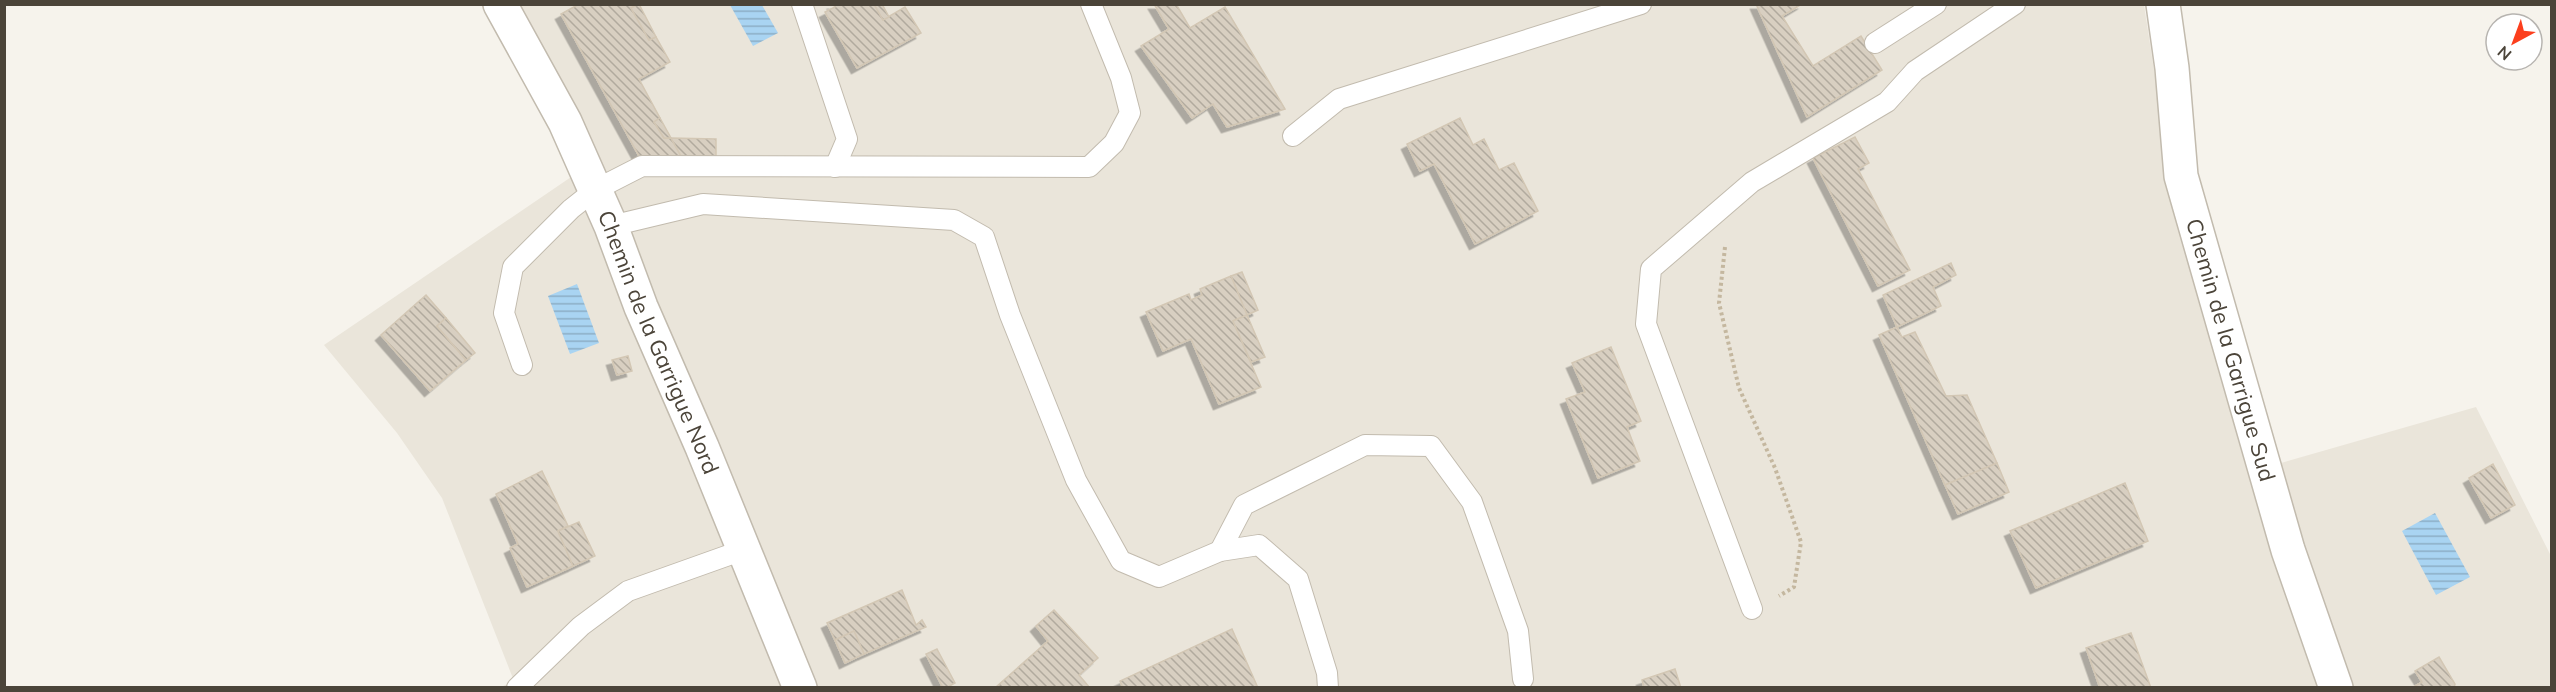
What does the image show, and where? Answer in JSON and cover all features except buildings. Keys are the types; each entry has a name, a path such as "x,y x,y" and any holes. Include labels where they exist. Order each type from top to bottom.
{"street":[{"name":"Chemin de la Garrigue Nord","path":"500,4 565,122 611,226 641,306 702,447 800,687"},
{"name":"Chemin de la Garrigue Sud","path":"2163,4 2172,68 2181,176 2288,550 2336,687"}],"lane":[{"path":"802,4 847,139 835,167"},
{"path":"522,365 504,313 513,267 571,209 595,190 642,166 1089,167 1114,143 1130,113 1121,78 1091,4"},
{"path":"1293,136 1339,99 1641,4"},
{"path":"1875,43 1936,4"},
{"path":"1752,609 1646,324 1651,269 1752,182 1887,102 1915,71 2015,4"},
{"path":"611,226 703,204 954,220 984,237 1010,315 1076,480 1121,561 1160,577 1220,551 1259,546 1298,579 1327,673 1328,687"},
{"path":"1220,551 1245,505 1365,446 1431,446 1472,502 1518,631 1523,679"},
{"path":"517,687 581,626 628,591 743,550"}],"path":[{"path":"1725,245 1719,303 1739,388 1775,468 1801,542 1794,588 1752,609"}],"shaded area":[{"path":"519,5 2144,5 2162,122 2208,331 2253,471 2476,407 2551,556 2551,687 501,687 514,681 442,498 397,433 324,345 599,158"}],"water":[{"path":"730,5 762,5 778,33 753,46"},
{"path":"577,284 599,343 570,354 548,296"},
{"path":"2435,513 2470,577 2436,595 2402,531"}]}
